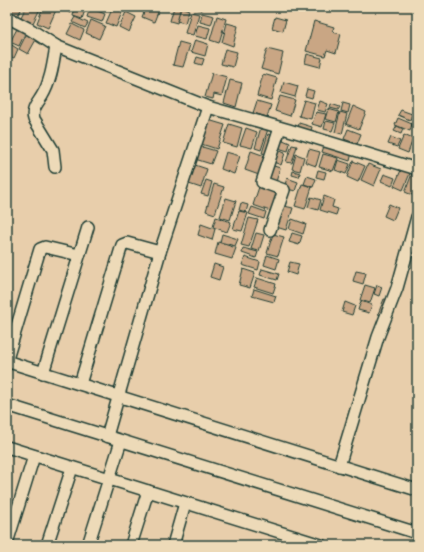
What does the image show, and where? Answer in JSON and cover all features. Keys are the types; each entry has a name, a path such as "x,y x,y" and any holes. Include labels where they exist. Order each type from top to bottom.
{"street":[{"path":"7,17 28,28 56,46 208,107 417,169"},
{"path":"55,167 53,150 34,119 33,114 34,109 51,76 56,46"},
{"path":"107,436 160,252 208,107"},
{"path":"270,230 284,190 262,182 280,128"},
{"path":"339,466 378,337 397,288 417,217"},
{"path":"43,373 88,227"},
{"path":"80,384 122,245 127,243 160,252"},
{"path":"79,255 45,247 40,249 7,359 9,362 417,490"},
{"path":"7,405 417,533"},
{"path":"88,545 121,441"},
{"path":"7,448 321,545"},
{"path":"7,543 34,456"},
{"path":"47,545 72,468"},
{"path":"131,545 148,491"},
{"path":"173,545 185,503"}],"building":[{"path":"12,7 23,7 17,16 10,12"},
{"path":"26,7 41,7 32,25 20,19"},
{"path":"43,7 50,7 56,10 48,28 37,23"},
{"path":"66,7 73,7 71,13 64,10"},
{"path":"75,7 86,7 82,19 73,16"},
{"path":"99,7 105,7 103,11 98,9"},
{"path":"113,7 123,10 116,27 106,23"},
{"path":"146,7 160,7 154,22 142,17"},
{"path":"174,7 181,8 177,23 170,21"},
{"path":"181,7 189,10 185,23 177,21"},
{"path":"191,7 203,7 202,10"},
{"path":"90,8 105,14 102,22 87,17"},
{"path":"126,12 136,17 129,32 119,27"},
{"path":"191,12 199,14 193,35 185,33"},
{"path":"202,13 214,16 211,25 200,22"},
{"path":"217,16 226,19 219,43 210,40"},
{"path":"75,17 88,23 85,28 72,22"},
{"path":"275,17 286,20 283,31 272,28"},
{"path":"91,20 105,26 99,39 86,33"},
{"path":"314,21 334,27 332,32 341,34 336,53 327,50 325,56 306,51"},
{"path":"227,23 238,26 233,46 222,42"},
{"path":"72,24 84,30 80,40 67,34"},
{"path":"198,25 210,28 207,39 195,36"},
{"path":"18,27 26,31 19,46 10,42"},
{"path":"28,31 38,36 28,54 19,49"},
{"path":"195,40 208,44 205,56 191,52"},
{"path":"179,42 190,45 183,67 173,65"},
{"path":"10,44 18,49 14,58 7,55 7,49"},
{"path":"225,49 237,52 233,67 221,64"},
{"path":"267,49 283,53 278,74 261,69"},
{"path":"307,54 322,58 320,67 305,63"},
{"path":"197,57 204,59 202,65 195,63"},
{"path":"212,73 227,77 222,96 214,94 213,99 205,97"},
{"path":"263,74 277,78 271,100 257,96"},
{"path":"230,80 242,83 236,107 224,103"},
{"path":"284,82 298,86 295,97 281,93"},
{"path":"307,89 314,91 312,98 305,96"},
{"path":"280,96 295,100 290,116 275,111"},
{"path":"304,100 315,103 311,119 299,116"},
{"path":"257,101 271,105 267,117 253,113"},
{"path":"320,101 328,104 325,112 317,110"},
{"path":"343,103 350,105 348,113 341,111"},
{"path":"331,104 340,107 338,110 330,108"},
{"path":"353,106 366,112 359,129 346,124"},
{"path":"328,109 339,112 336,122 325,119"},
{"path":"401,110 412,114 410,120 398,115"},
{"path":"316,112 326,114 322,127 312,124"},
{"path":"340,112 347,114 342,134 335,132"},
{"path":"398,118 412,124 410,131 395,125"},
{"path":"205,119 225,125 217,149 198,143"},
{"path":"326,121 335,123 332,131 324,129"},
{"path":"299,123 312,127 310,134 298,130"},
{"path":"229,124 242,128 237,147 223,143"},
{"path":"397,126 403,129 401,134 394,131"},
{"path":"261,127 268,129 261,150 255,148"},
{"path":"246,128 257,132 252,148 240,145"},
{"path":"348,129 361,134 357,144 344,139"},
{"path":"268,134 275,136 270,155 262,153"},
{"path":"278,135 284,136 283,140 290,143 288,151 275,147"},
{"path":"404,135 413,139 408,153 398,149"},
{"path":"391,137 400,141 397,147 388,144"},
{"path":"325,143 352,152 350,161 322,152"},
{"path":"292,145 297,146 292,163 286,162"},
{"path":"199,146 216,151 211,164 195,159"},
{"path":"275,149 285,153 281,165 271,161"},
{"path":"309,149 320,152 316,166 305,162"},
{"path":"251,151 265,156 259,175 245,170"},
{"path":"226,152 240,156 234,174 221,169"},
{"path":"296,154 304,157 300,171 292,169"},
{"path":"323,154 338,158 333,171 319,167"},
{"path":"338,160 350,164 346,174 335,170"},
{"path":"353,161 365,166 358,182 347,177"},
{"path":"192,164 207,169 201,188 186,183"},
{"path":"268,164 280,168 276,182 264,178"},
{"path":"368,164 381,169 374,186 361,180"},
{"path":"402,168 411,171 403,190 394,186"},
{"path":"318,170 326,172 324,179 316,177"},
{"path":"293,171 300,173 299,177 292,175"},
{"path":"413,171 417,173 417,197 405,192"},
{"path":"384,174 395,178 392,186 381,181"},
{"path":"307,176 316,179 313,187 304,184"},
{"path":"287,178 298,182 295,191 284,188"},
{"path":"206,180 212,182 208,196 201,194"},
{"path":"214,184 224,187 215,214 206,211"},
{"path":"260,184 280,191 273,212 253,205"},
{"path":"302,184 312,187 305,209 295,206"},
{"path":"324,196 334,200 332,207 338,209 336,215 320,210"},
{"path":"311,197 321,200 318,210 308,207"},
{"path":"226,198 236,201 230,220 220,217"},
{"path":"241,203 248,205 246,212 239,210"},
{"path":"389,204 398,208 393,220 384,216"},
{"path":"280,205 293,208 286,230 273,226"},
{"path":"252,207 266,212 264,219 249,214"},
{"path":"239,211 248,213 242,231 233,229"},
{"path":"216,217 231,222 227,232 213,227"},
{"path":"249,218 258,220 249,247 241,245"},
{"path":"292,219 306,224 303,234 289,229"},
{"path":"201,224 215,229 212,240 198,235"},
{"path":"256,233 264,235 259,251 251,249"},
{"path":"292,233 302,236 299,245 289,242"},
{"path":"222,234 238,239 235,246 220,242"},
{"path":"273,234 284,237 278,256 267,253"},
{"path":"218,242 236,248 232,259 215,254"},
{"path":"243,248 258,252 256,258 242,253"},
{"path":"267,255 279,259 276,269 264,265"},
{"path":"245,257 260,262 258,270 242,265"},
{"path":"290,262 299,264 296,275 287,272"},
{"path":"214,264 223,267 219,280 210,277"},
{"path":"243,269 255,273 250,288 239,285"},
{"path":"262,269 279,274 277,280 260,275"},
{"path":"356,271 366,273 363,284 353,281"},
{"path":"257,278 276,284 273,293 254,287"},
{"path":"365,285 375,288 370,303 360,300"},
{"path":"377,285 382,287 379,296 374,294"},
{"path":"254,289 276,296 274,302 252,296"},
{"path":"384,299 389,300 384,316 378,314"},
{"path":"361,301 372,305 369,313 358,310"},
{"path":"345,302 355,306 352,315 342,312"}]}
